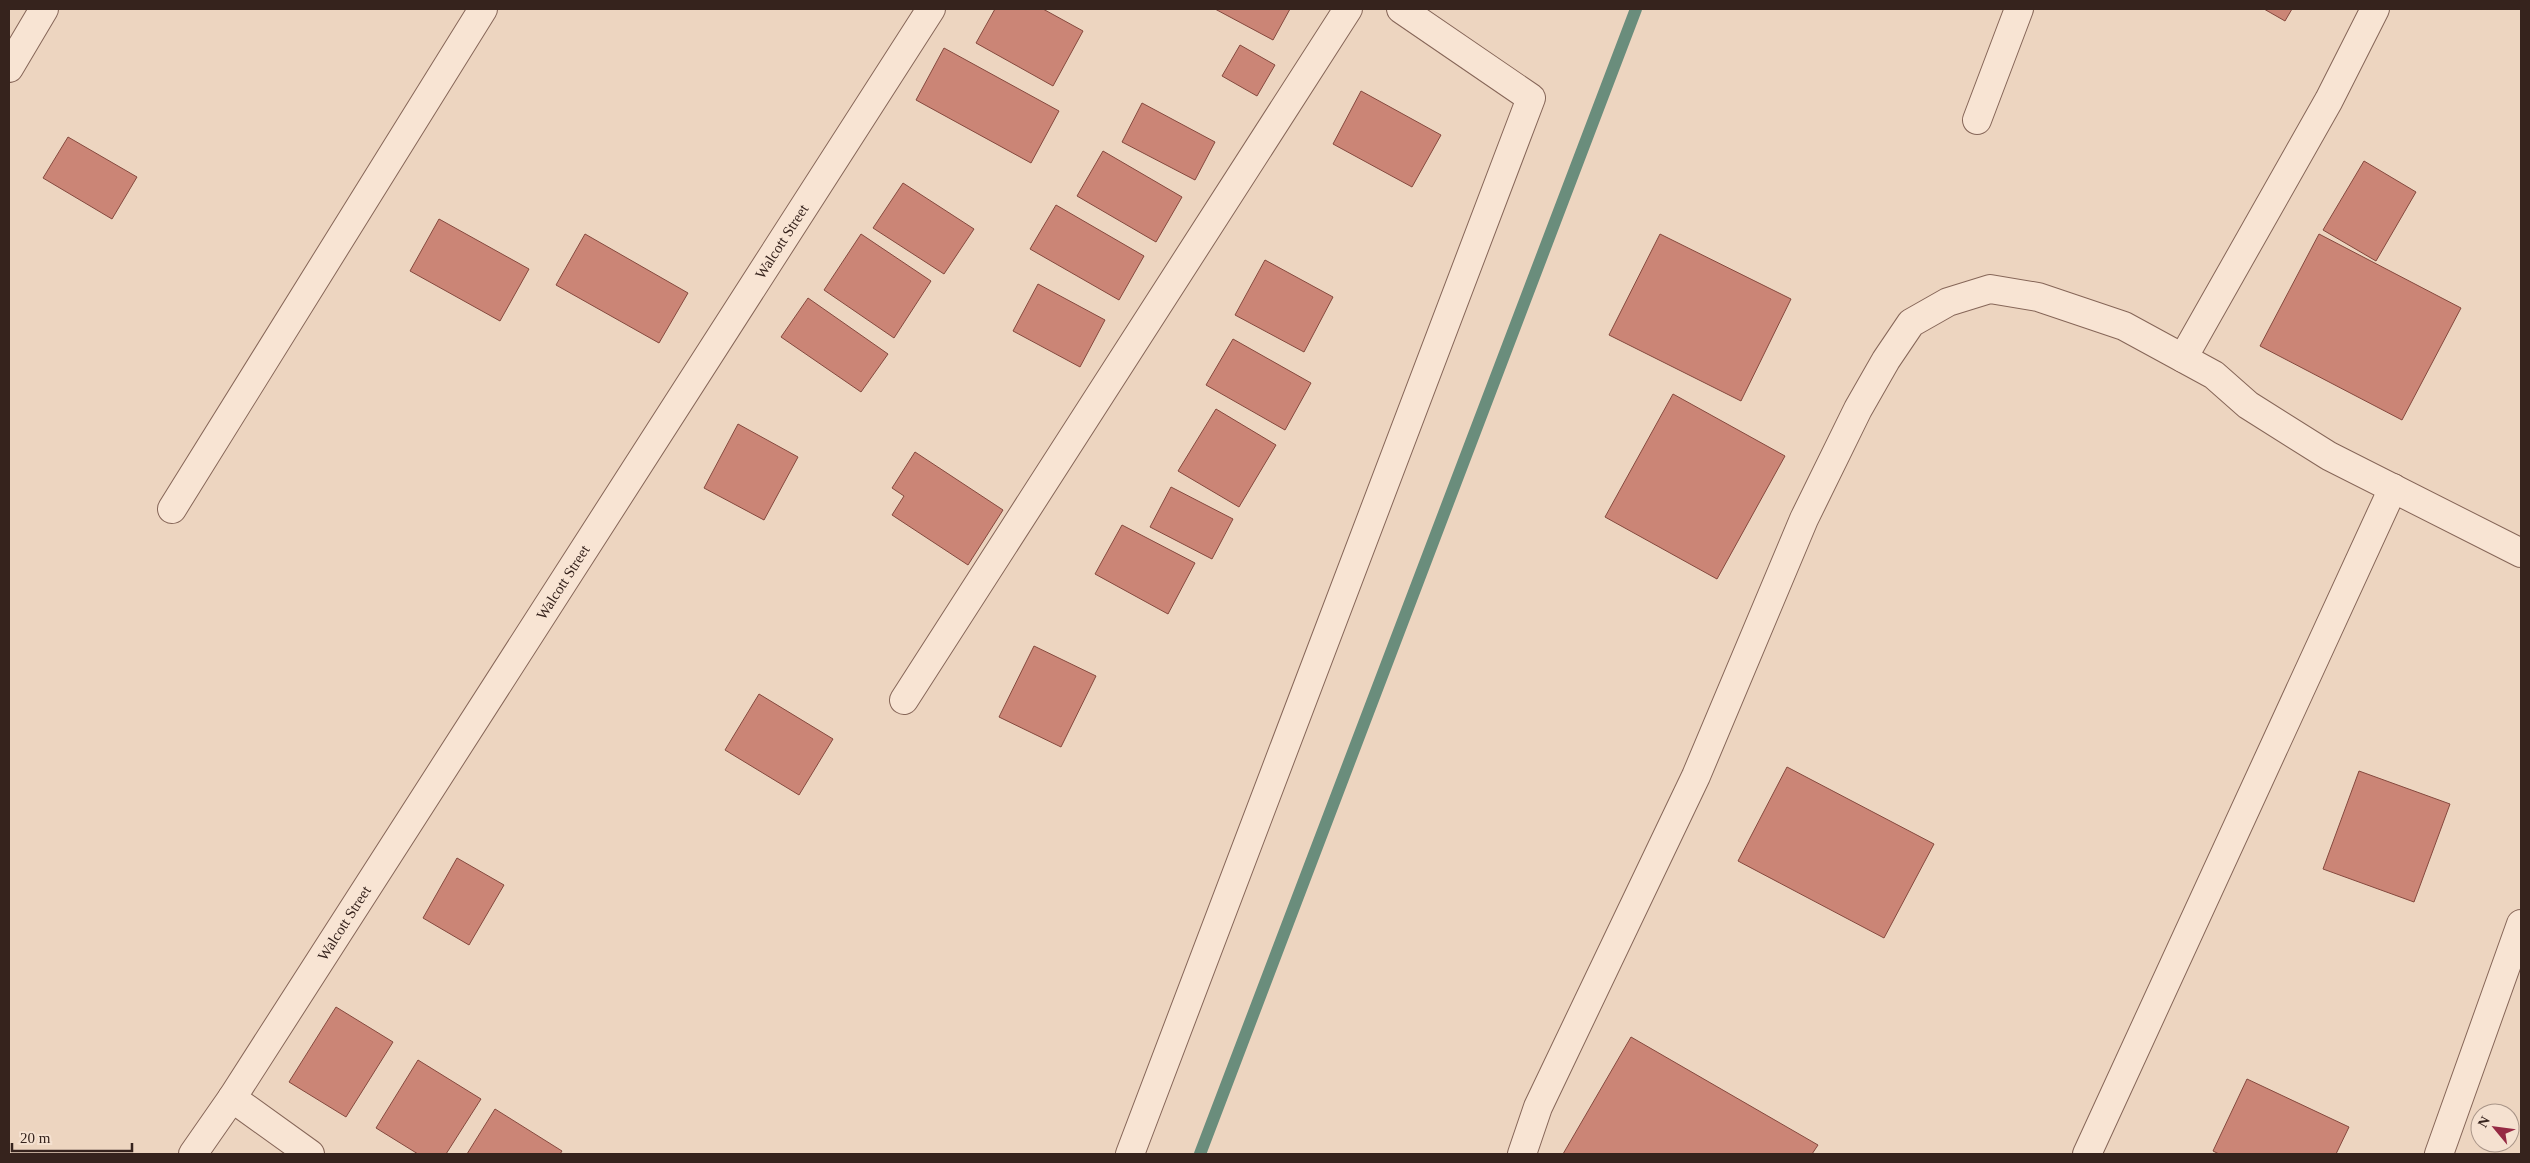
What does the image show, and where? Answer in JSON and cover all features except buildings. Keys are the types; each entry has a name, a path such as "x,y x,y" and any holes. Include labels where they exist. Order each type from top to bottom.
{"street":[{"path":"9,68 44,9"},
{"path":"172,509 484,9"},
{"name":"Walcott Street","path":"193,1154 232,1098 931,9"},
{"path":"904,700 1348,9"},
{"path":"1130,1154 1531,98 1402,9"},
{"path":"1977,120 2019,9"},
{"path":"2183,358 2330,100 2375,9"},
{"path":"1522,1154 1538,1107 1696,776 1804,520 1858,409 1886,360 1911,323 1948,302 1990,289 2038,296 2124,326 2214,375 2248,406 2329,456 2521,552"},
{"path":"2087,1154 2393,488"},
{"path":"2440,1154 2521,924"},
{"path":"232,1098 310,1154"}],"waterway":[{"path":"1200,1154 1636,9"}]}
